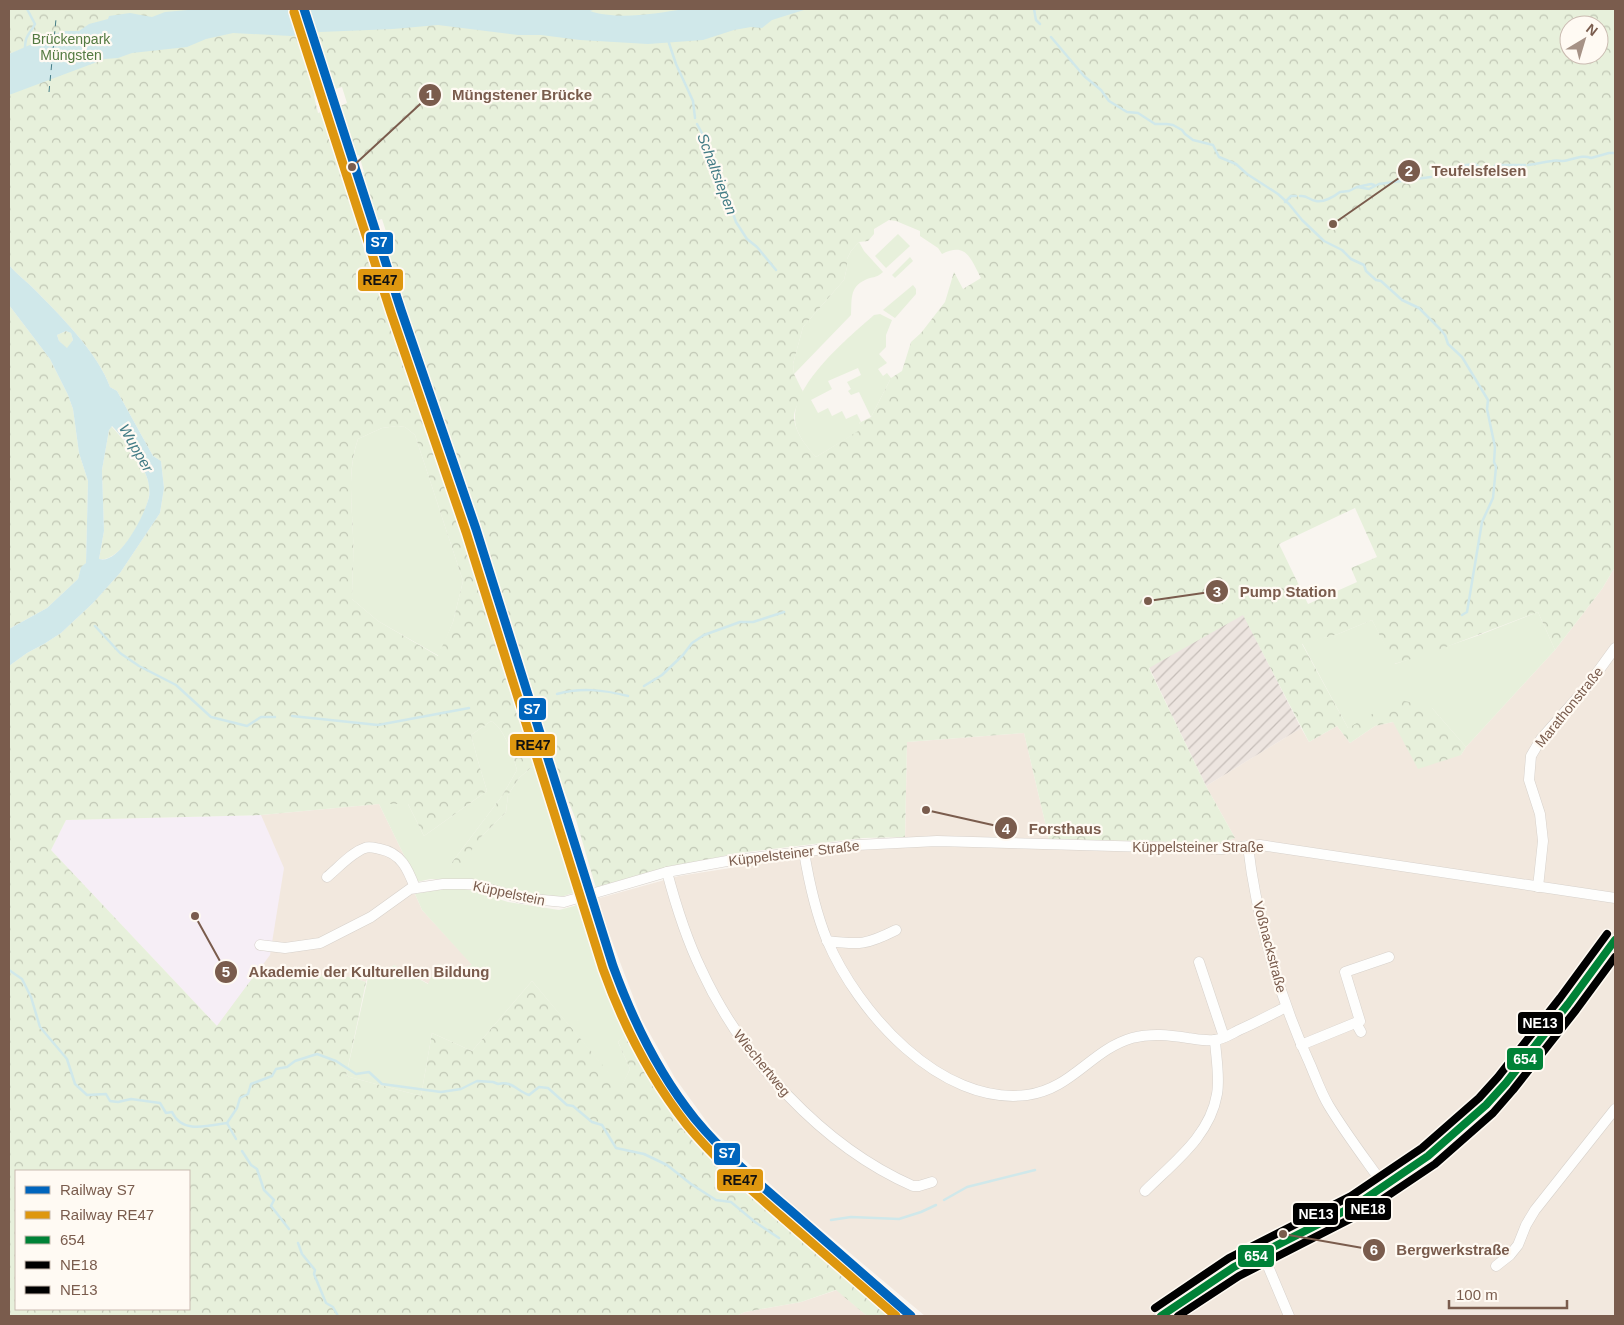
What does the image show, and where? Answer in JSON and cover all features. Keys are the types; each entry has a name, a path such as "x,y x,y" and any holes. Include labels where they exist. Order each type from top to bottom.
{"main road":[{"path":"1161,1316 1219,1276 1262,1252 1356,1205 1428,1156 1486,1105 1611,957 1615,940"}],"street":[{"name":"Marathonstraße","path":"1538,887 1542,834 1540,814 1529,780 1531,756 1541,739 1586,688 1615,648"},
{"name":"Küppelsteiner Straße","path":"601,892 667,872 727,861 857,845 937,841 1222,849 1260,845 1615,898"},
{"name":"Voßnackstraße","path":"1248,846 1256,895 1286,1007 1301,1045 1328,1104 1385,1187"},
{"path":"327,877 356,853 365,847 370,847 391,852 399,857 409,872 415,888"},
{"path":"804,852 812,898 827,941 840,968 860,998 908,1050 932,1068 959,1083 981,1091 1006,1096 1028,1095 1062,1083 1109,1047 1143,1035 1220,1039 1286,1007"},
{"name":"Wiechertweg","path":"667,872 686,936 711,989 733,1026 770,1076 814,1120 868,1160 913,1186 932,1182"},
{"name":"Küppelstein","path":"260,945 285,948 320,943 350,926 371,917 402,894 415,888 444,884 467,884 528,899 564,902 601,892"},
{"path":"827,941 862,944 896,930"},
{"path":"1301,1045 1358,1027 1360,1021 1345,972 1389,957"},
{"path":"1146,1190 1193,1144 1207,1124 1213,1111 1217,1093 1220,1039 1199,962"},
{"path":"1496,1266 1515,1250 1535,1210 1615,1109"},
{"path":"1262,1252 1288,1316"}],"shaded area":[{"path":"1615,567 1615,1316 925,1316 788,1201 712,1129 675,1078 642,1020 596,899 679,876 858,848 905,845 907,742 1024,733 1049,839 1221,843 1235,838 1206,786 1301,728 1309,742 1337,726 1350,743 1375,726 1393,722 1461,755 1466,747 1555,650 1602,589"},
{"path":"1243,614 1301,728 1206,786 1149,667"},
{"path":"379,804 417,882 415,894 422,910 473,965 458,969 439,964 429,984 394,965 385,971 371,964 366,982 351,977 217,1026 261,815"},
{"path":"261,815 284,868 270,955 217,1026 51,850 66,820"},
{"path":"837,1290 867,1316 736,1316 745,1312 801,1302"}],"green space":[{"name":"Brückenpark Müngsten","path":"9,9 1615,9 1615,567 1602,589 1555,650 1538,612 1425,655 1394,664 1372,620 1338,634 1302,644 1348,728 1398,699 1432,708 1466,747 1461,755 1418,769 1393,722 1375,726 1350,743 1337,726 1309,742 1243,615 1149,668 1206,786 1235,838 1221,843 1049,839 1024,733 907,742 905,837 863,838 731,854 596,888 576,820 550,755 489,559 382,244 389,241 382,219 375,221 360,174 364,172 359,155 354,157 338,107 347,103 342,87 332,90 321,53 310,53 322,93 314,96 318,113 328,110 344,160 337,163 343,180 350,177 365,224 360,227 366,248 372,246 388,293 385,294 467,530 541,759 519,778 508,795 506,812 481,837 459,868 450,865 502,796 517,770 504,735 496,724 491,721 471,735 487,791 424,836 408,804 379,804 261,815 66,820 51,850 217,1026 257,972 351,977 366,982 346,1076 421,1096 432,1033 472,1051 532,981 621,1087 630,1069 618,1042 629,1030 662,1094 697,1137 730,1171 897,1316 867,1316 836,1290 801,1302 745,1312 736,1316 9,1316 9,666 61,633 93,603 120,573 160,513 164,488 161,461 153,456 117,391 110,387 105,375 88,349 68,324 9,265 9,95 18,90 32,45 9,54","holes":["889,220 920,231 920,236 938,248 942,254 950,251 963,251 971,259 981,278 963,289 954,272 945,302 921,333 911,342 902,371 891,378 871,417 859,423 863,428 816,457 802,440 794,419 803,392 794,374 793,364 803,327 844,280 847,259 851,251 859,242 868,241 874,234 874,229","405,427 415,435 463,581 453,622 438,656 378,621 352,599 351,475 358,439 382,428","1355,508 1377,557 1351,568 1357,582 1308,604 1279,544"]},
{"path":"898,234 910,246 886,268 875,256"},
{"path":"859,242 864,251 883,272 856,286 852,295 851,315 794,374 793,364 803,327 844,280 847,259"},
{"path":"910,257 913,261 895,278 892,275"},
{"path":"913,285 916,289 916,294 895,318 883,310"},
{"path":"9,305 50,359 68,395 73,409 79,453 88,481 86,563 81,568 78,579 47,608 9,629"},
{"path":"880,314 892,320 886,335 886,347 879,354 887,363 878,369 883,376 887,373 891,378 871,417 859,392 851,395 848,391 851,389 847,382 861,375 858,368 828,381 832,389 811,400 818,413 828,408 832,416 842,411 846,419 857,414 861,422 859,423 864,428 816,457 802,439 795,423 798,403 804,389 838,347 874,315"},
{"path":"66,331 71,333 73,340 67,349 59,341 57,335"},
{"path":"111,426 138,460 148,481 149,494 138,525 124,546 116,554 99,559 104,531 102,470"},
{"path":"405,427 415,435 463,581 453,622 439,656 378,621 352,599 351,475 358,439 382,428"},
{"path":"1538,612 1555,650 1466,747 1432,708 1348,728 1302,643 1338,634 1372,620 1395,664 1477,636"},
{"path":"491,721 496,724 504,735 517,770 502,796 450,865 506,812 508,795 519,778 541,759 576,892 558,898 529,894 468,880 430,879 417,882 379,804 408,804 424,836 487,791 471,735"},
{"path":"445,888 460,888 508,902 559,910 584,901 629,1030 618,1042 630,1069 621,1088 532,981 472,1051 432,1033 421,1096 346,1076 371,964 385,971 394,965 428,984 438,964 458,969 472,965 422,910 415,894"}],"water":[{"path":"199,9 596,9 590,11 600,14 624,16 683,9 807,9 772,20 762,28 751,27 734,30 703,40 648,44 580,40 541,35 518,35 438,25 320,32 291,36 233,33 206,39 187,47 132,53 118,58 105,59 9,95 9,54 62,31 79,31 89,24 108,19 109,16 130,13 152,17 165,12"},
{"name":"Wupper","path":"9,265 68,324 88,349 105,375 110,387 117,391 153,456 161,461 164,488 160,513 120,573 93,603 61,633 9,666 9,629 47,608 78,579 81,567 86,563 88,481 79,453 73,409 68,395 50,359 9,305","holes":["66,331 71,333 73,340 67,348 59,341 57,335","112,426 143,468 148,481 149,495 147,505 137,526 123,547 107,559 99,559 104,531 102,470 109,430"]}],"pier":[{"path":"295,9 306,9 314,36 304,37"}],"waterway":[{"path":"25,50 27,38 35,24 27,9"},
{"path":"1034,9 1036,20 1040,24"},
{"path":"1051,37 1084,76 1101,90 1109,101 1127,112 1138,113 1155,124 1173,125 1193,140 1213,145 1219,157 1236,164 1247,174 1278,194 1324,241 1342,250 1351,259 1364,265 1366,271 1376,280 1381,281 1402,300 1419,308 1445,335 1448,344 1462,357 1488,400 1487,409 1495,447 1494,462 1496,467 1493,498 1482,522 1467,612 1462,615"},
{"name":"Schaltsiepen","path":"668,40 676,64 693,101 695,118"},
{"name":"Schaltsiepen","path":"697,124 709,146 736,222 747,239 757,247 776,270"},
{"path":"1528,165 1581,157 1591,158 1615,153"},
{"path":"1440,167 1447,169 1475,164 1481,168 1486,166 1493,168 1496,165 1525,165"},
{"path":"1300,196 1322,201 1340,192 1349,191 1357,187 1369,189 1379,184 1431,177"},
{"path":"1357,187 1374,185"},
{"path":"1285,202 1291,196 1296,196"},
{"path":"644,686 662,675 683,655 692,643 704,635 740,622 753,622 784,612"},
{"path":"95,626 120,653 139,666 176,685 211,717 247,726 261,717 275,717"},
{"path":"557,694 592,690 628,696"},
{"path":"292,716 378,725 469,708"},
{"path":"9,970 22,979 31,997 40,1027 67,1059 75,1084 87,1095 106,1094 110,1101 118,1102 131,1099 160,1103 166,1113 172,1112 176,1119 189,1126 203,1127 227,1123 237,1108 240,1098 248,1094 251,1084 272,1076 276,1069 287,1067 295,1061 317,1054 336,1061 356,1074 369,1072 382,1084 441,1092 461,1089 477,1081 498,1084 507,1083 529,1095 539,1087 548,1088 567,1105 573,1106 592,1122 602,1125 616,1148 644,1154 667,1165 691,1184 716,1200 731,1202 755,1222 779,1238"},
{"path":"227,1123 236,1139"},
{"path":"242,1151 251,1165 257,1169 264,1190 274,1200 271,1206 289,1229"},
{"path":"944,1200 967,1187 1035,1170"},
{"path":"831,1220 851,1217 899,1219 936,1205"},
{"path":"298,1243 302,1254 315,1270 314,1274 326,1303 333,1307 338,1316"}],"ferry route":[{"path":"49,92 56,19"}],"rail line":[{"name":"S7","path":"304,9 401,310 476,529 613,966 629,1007 669,1083 695,1119 717,1144 753,1178 911,1316"},
{"name":"RE47","path":"294,12 391,313 466,532 603,969 619,1010 649,1070 661,1089 687,1125 709,1150 757,1195 896,1316"}],"transit line":[{"name":"NE13","path":"1155,1308 1229,1258 1351,1196 1422,1148 1479,1098 1498,1077 1607,934"},
{"name":"654","path":"1161,1316 1234,1267 1356,1205 1428,1156 1486,1105 1506,1083 1615,940"},
{"name":"NE18","path":"1178,1316 1239,1276 1362,1213 1435,1164 1493,1113 1576,1010 1615,957"}],"place":[{"name":"Müngstener Brücke","path":"352,167"},
{"name":"Teufelsfelsen","path":"1333,224"},
{"name":"Pump Station","path":"1148,601"},
{"name":"Forsthaus","path":"926,810"},
{"name":"Akademie der Kulturellen Bildung","path":"195,916"},
{"name":"Bergwerkstraße","path":"1283,1234"}]}
